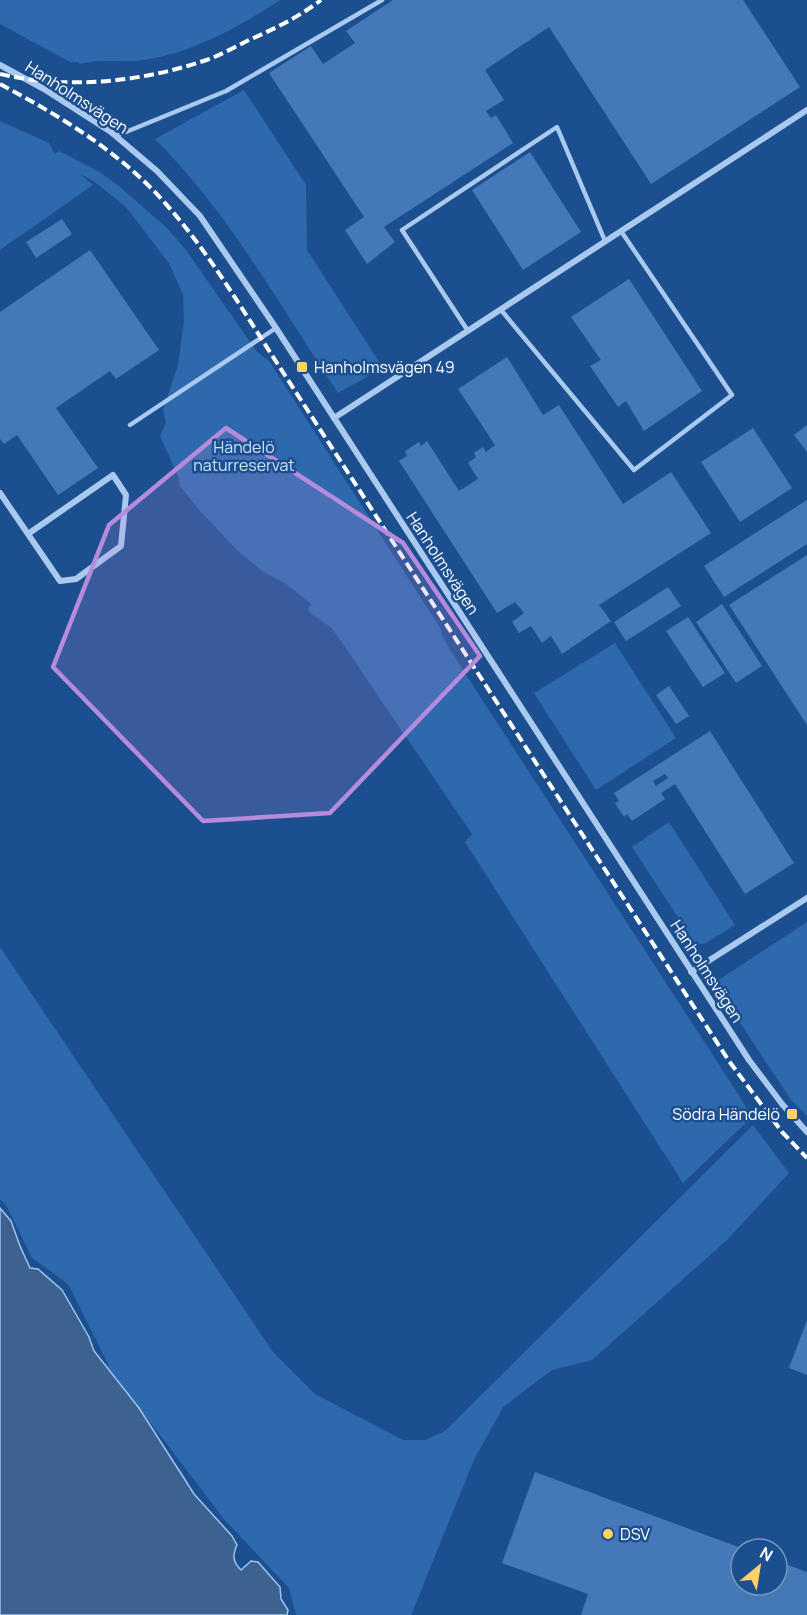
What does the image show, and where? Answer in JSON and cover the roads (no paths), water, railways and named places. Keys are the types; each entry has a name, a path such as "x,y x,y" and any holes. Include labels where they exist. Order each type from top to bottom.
{"street":[{"name":"Hanholmsvägen","path":"0,65 44,89 116,136 157,171 200,216 276,328 749,1060 782,1104 807,1132"},
{"path":"334,418 807,110"},
{"path":"0,494 60,580 76,579 121,546 126,495 113,475 28,534"},
{"path":"692,972 807,898"}],"lane":[{"path":"116,136 226,91 382,0"},
{"path":"468,331 402,230 557,127 605,242"},
{"path":"501,310 634,470 732,395 621,231"},
{"path":"130,425 276,328"}],"railway":[{"path":"0,74 53,82 80,82 134,78 160,73 217,56 286,22 321,0"},
{"path":"0,84 60,118 116,157 151,188 203,250 729,1061 782,1132 807,1158"}],"place":[{"name":"Hanholmsvägen 49","path":"302,367"},
{"name":"Södra Händelö","path":"792,1114"},
{"name":"DSV","path":"608,1534"}],"park label":[{"name":"Händelö naturreservat","path":"244,456"}]}
